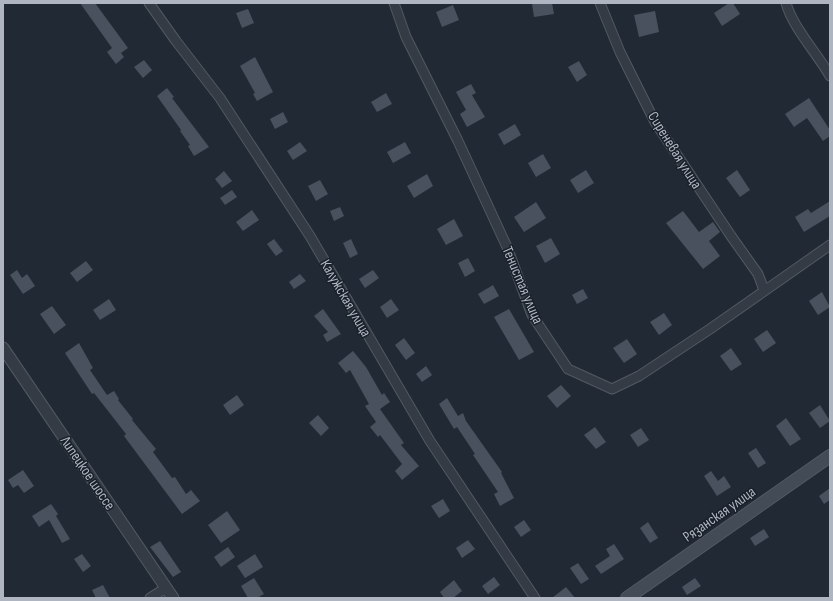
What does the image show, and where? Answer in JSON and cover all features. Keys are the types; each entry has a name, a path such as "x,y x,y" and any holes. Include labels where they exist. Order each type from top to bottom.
{"main road":[{"name":"Рязанская улица","path":"627,598 830,456"}],"street":[{"name":"Калужская улица","path":"149,3 220,98 301,222 430,441 535,598"},
{"name":"Тенистая улица","path":"394,3 406,37 458,141 507,247 532,315 568,369 612,389 639,376 710,329 830,245"},
{"name":"Сиреневая улица","path":"600,3 620,52 655,122 758,274 764,290"},
{"path":"786,3 789,13 830,76"},
{"name":"Липецкое шоссе","path":"3,348 173,598"},
{"path":"150,598 166,588"}],"building":[{"path":"80,3 95,3 128,48 121,53 124,57 116,64 107,52 112,48"},
{"path":"552,3 554,14 534,17 532,4"},
{"path":"729,3 733,3 740,14 722,26 714,13"},
{"path":"453,5 459,20 442,27 436,12"},
{"path":"248,9 254,23 242,28 236,13"},
{"path":"655,11 659,32 639,37 634,15"},
{"path":"255,57 273,92 257,101 253,94 255,93 240,66"},
{"path":"144,60 152,70 143,78 134,67"},
{"path":"579,61 587,75 577,82 568,67"},
{"path":"471,84 476,93 472,95 485,117 467,127 460,114 466,110 456,92"},
{"path":"167,88 174,97 172,98 209,147 194,156 188,146 190,145 180,131 181,130 157,96"},
{"path":"386,93 392,104 377,112 371,102"},
{"path":"809,98 830,130 830,136 823,141 807,118 794,127 785,114"},
{"path":"283,112 288,122 275,129 270,119"},
{"path":"515,124 521,135 504,145 498,134"},
{"path":"300,142 307,151 293,160 287,151"},
{"path":"405,142 411,153 393,163 387,152"},
{"path":"543,154 551,168 536,177 528,163"},
{"path":"586,170 594,183 578,193 570,180"},
{"path":"737,170 750,190 740,197 726,178"},
{"path":"224,171 232,181 222,188 215,179"},
{"path":"427,174 433,186 414,198 407,186"},
{"path":"320,180 328,194 316,201 308,186"},
{"path":"232,190 237,197 225,205 220,198"},
{"path":"830,201 830,216 804,232 795,217 808,209 811,213"},
{"path":"536,202 546,218 524,232 514,217"},
{"path":"340,207 344,216 334,221 330,211"},
{"path":"252,210 259,220 243,231 236,222"},
{"path":"683,211 699,232 713,222 720,232 709,241 720,256 703,269 666,223"},
{"path":"454,219 463,236 446,245 437,229"},
{"path":"551,238 560,254 545,263 536,246"},
{"path":"274,239 283,251 276,256 267,244"},
{"path":"351,239 358,254 350,258 343,243"},
{"path":"468,258 475,271 465,277 458,263"},
{"path":"86,261 93,270 77,282 70,273"},
{"path":"17,270 22,278 27,274 35,286 23,294 10,275"},
{"path":"373,270 379,278 365,288 359,279"},
{"path":"300,274 306,281 294,289 289,282"},
{"path":"493,285 499,296 484,304 478,294"},
{"path":"583,289 588,298 577,304 572,295"},
{"path":"822,292 830,307 818,315 809,301"},
{"path":"109,299 116,310 100,320 93,310"},
{"path":"391,299 399,310 387,318 380,307"},
{"path":"52,306 66,325 54,334 40,314"},
{"path":"323,309 341,334 327,342 323,335 328,332 314,316"},
{"path":"509,309 534,352 519,360 494,317"},
{"path":"664,313 672,325 659,335 650,322"},
{"path":"767,330 776,343 763,352 754,339"},
{"path":"404,338 415,353 406,360 395,345"},
{"path":"627,339 637,354 624,363 613,348"},
{"path":"79,343 93,368 90,370 107,395 114,391 119,399 118,400 133,419 132,420 156,449 153,452 172,478 175,477 186,494 191,490 200,501 182,514 124,436 126,434 94,393 92,394 65,353"},
{"path":"731,348 742,364 731,371 720,356"},
{"path":"353,351 366,367 382,395 384,393 390,402 380,409 404,443 401,445 419,466 402,480 395,471 402,464 380,435 378,437 370,427 376,422 365,406 369,404 350,370 346,373 338,363"},
{"path":"426,366 432,375 422,382 416,374"},
{"path":"561,385 571,396 557,408 547,396"},
{"path":"237,395 244,405 230,415 223,405"},
{"path":"447,398 458,416 463,413 466,421 502,472 501,473 514,498 500,506 494,494 498,492 473,455 475,454 457,427 454,429 439,404"},
{"path":"820,405 830,421 820,428 809,413"},
{"path":"318,415 329,428 321,436 309,423"},
{"path":"786,418 801,439 790,446 776,426"},
{"path":"595,427 606,442 596,449 584,435"},
{"path":"641,428 649,440 638,447 630,435"},
{"path":"756,448 766,463 758,468 748,453"},
{"path":"23,470 34,486 24,493 18,485 13,488 8,480"},
{"path":"711,471 718,481 724,476 731,487 717,496 704,476"},
{"path":"830,488 830,500 824,504 819,496"},
{"path":"443,499 450,511 439,518 431,506"},
{"path":"51,504 58,514 56,516 70,539 62,543 49,520 39,527 32,516"},
{"path":"227,511 240,530 221,543 208,525"},
{"path":"524,520 531,530 521,537 514,527"},
{"path":"648,522 658,538 650,543 640,528"},
{"path":"764,529 769,537 755,546 750,538"},
{"path":"468,540 475,549 462,558 456,548"},
{"path":"160,541 181,572 173,577 150,547"},
{"path":"614,544 624,559 601,574 595,566 610,556 606,549"},
{"path":"228,547 235,557 221,567 214,557"},
{"path":"82,554 91,566 83,572 74,559"},
{"path":"255,554 263,567 245,578 237,566"},
{"path":"578,563 589,579 581,584 570,568"},
{"path":"494,577 500,585 488,594 482,586"},
{"path":"254,578 264,594 257,598 248,598 241,586"},
{"path":"695,578 701,586 687,595 682,587"},
{"path":"454,580 462,591 453,598 444,598 440,592"},
{"path":"103,585 110,598 96,598 92,590"},
{"path":"566,587 575,598 552,598"}]}
